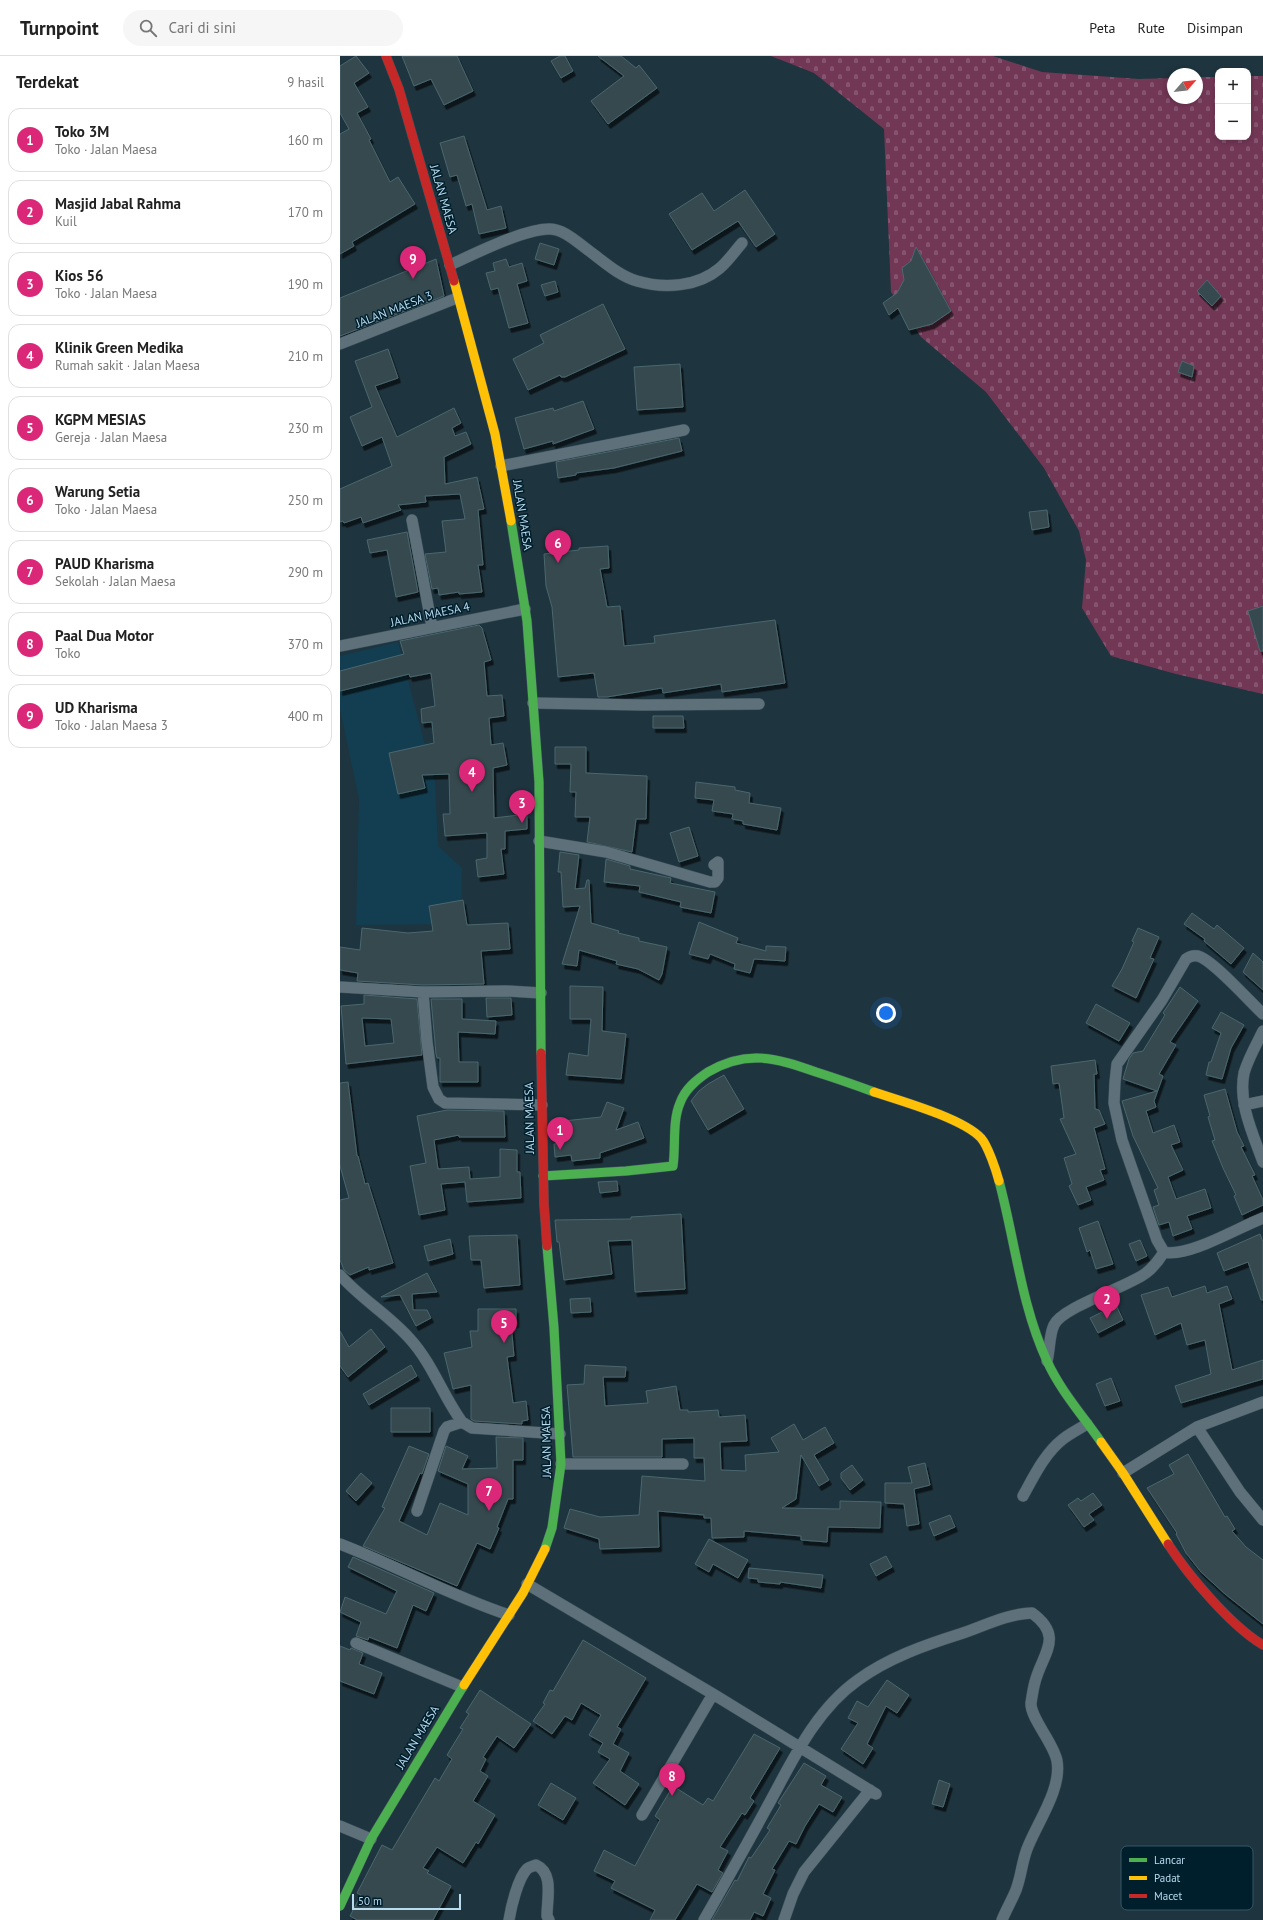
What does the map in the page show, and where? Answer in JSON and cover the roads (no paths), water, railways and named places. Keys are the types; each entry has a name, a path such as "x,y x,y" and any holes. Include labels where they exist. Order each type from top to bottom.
{"street":[{"name":"JALAN MAESA","path":"340,1906 371,1839 462,1687 509,1614 543,1554 552,1528 561,1464 554,1328 543,1176 539,782 525,608 502,466 495,434 457,298 450,265 399,89 386,56"},
{"path":"450,265 483,250 530,232 549,229 561,231 621,273 637,281 664,286 689,283 705,277 720,268 742,243"},
{"name":"JALAN MAESA 3","path":"340,344 457,298"},
{"path":"502,466 684,430"},
{"path":"412,520 432,627"},
{"name":"JALAN MAESA 4","path":"340,646 525,608"},
{"path":"533,703 643,705 759,704"},
{"path":"539,841 606,852 710,882 715,882 718,878 718,862 714,865"},
{"path":"1263,1014 1203,958 1197,955 1191,956 1186,959 1162,1000 1117,1064 1114,1103 1116,1118 1122,1140 1157,1240 1164,1252 1172,1254 1188,1250 1263,1218"},
{"path":"340,987 423,992 506,990 541,992"},
{"path":"423,992 433,1087 438,1099 445,1103 542,1105"},
{"path":"1263,1031 1244,1074 1242,1097 1263,1162"},
{"path":"543,1176 626,1171 673,1166 679,1102 688,1087 698,1078 731,1062 758,1057 784,1061 932,1111 972,1130 982,1139 998,1178 1028,1305 1047,1361 1059,1383 1123,1473 1149,1517 1200,1586 1248,1636 1263,1645"},
{"path":"1244,1105 1263,1101"},
{"path":"1047,1361 1054,1325 1059,1319 1072,1310 1146,1274 1156,1264 1164,1252"},
{"path":"340,1275 354,1290 398,1326 411,1340 462,1422 472,1428 560,1434"},
{"path":"1123,1473 1197,1427 1263,1402"},
{"path":"417,1511 444,1431 447,1427 462,1422"},
{"path":"1023,1496 1036,1473 1054,1447 1063,1439 1087,1424"},
{"path":"1197,1427 1240,1492 1263,1520"},
{"path":"561,1464 683,1464"},
{"path":"340,1544 378,1559 477,1604 509,1614"},
{"path":"527,1584 713,1694 873,1792 825,1843 804,1872 792,1894 784,1920"},
{"path":"704,1920 807,1736 840,1695 858,1680 882,1666 936,1641 999,1619 1032,1613 1046,1625 1048,1651 1035,1682 1031,1705 1033,1716 1043,1730 1053,1750 1057,1760 1058,1772 1055,1788 1026,1850 1016,1890 1002,1920"},
{"path":"356,1643 462,1687"},
{"path":"642,1815 713,1694"},
{"path":"340,1826 371,1839"},
{"path":"509,1920 511,1908 520,1882 527,1869 536,1864 547,1874 547,1916 549,1920"}],"place":[{"name":"UD Kharisma","path":"413,279"},
{"name":"Warung Setia","path":"558,563"},
{"name":"Klinik Green Medika","path":"472,792"},
{"name":"Kios 56","path":"522,823"},
{"name":"Toko 3M","path":"560,1150"},
{"name":"Masjid Jabal Rahma","path":"1107,1319"},
{"name":"KGPM MESIAS","path":"504,1343"},
{"name":"PAUD Kharisma","path":"489,1511"},
{"name":"Paal Dua Motor","path":"672,1796"}]}
